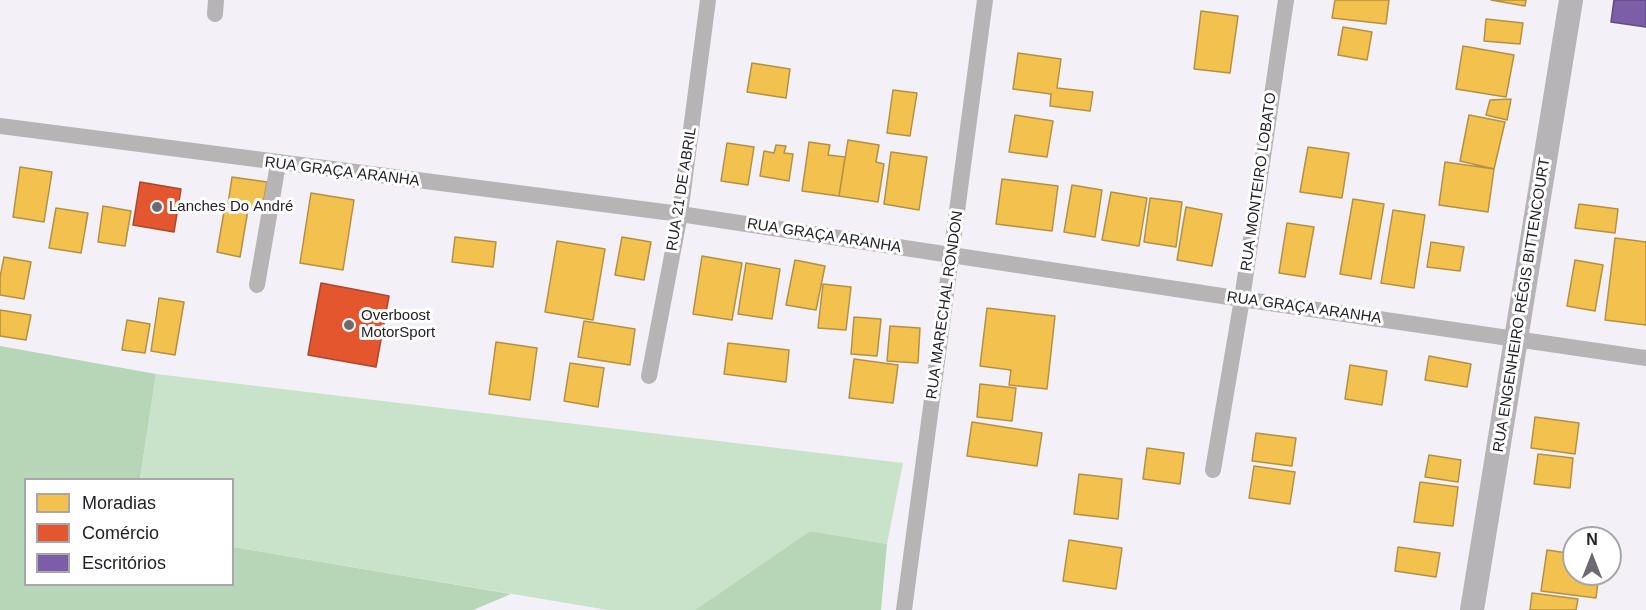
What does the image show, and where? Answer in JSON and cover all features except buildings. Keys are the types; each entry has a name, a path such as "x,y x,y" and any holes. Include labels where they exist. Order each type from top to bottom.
{"street":[{"name":"RUA 21 DE ABRIL","path":"649,376 680,214 708,0"},
{"name":"RUA MARECHAL RONDON","path":"904,610 985,0"},
{"name":"RUA MONTEIRO LOBATO","path":"1213,470 1242,300 1287,0"},
{"name":"RUA ENGENHEIRO RÉGIS BITTENCOURT","path":"1472,610 1571,0"},
{"name":"RUA GRAÇA ARANHA","path":"0,126 278,164 680,214 1242,300 1646,358"},
{"path":"257,285 278,164"}],"green space":[{"path":"0,346 156,374 140,478 24,478 24,586 234,586 234,547 511,594 473,610 0,610"},
{"path":"156,374 903,463 887,544 810,531 695,610 608,610 234,547 234,478 140,478"},
{"path":"810,531 887,544 881,610 695,610"}],"place":[{"name":"Lanches Do André","path":"157,207"},
{"name":"Overboost MotorSport","path":"349,325"}]}
